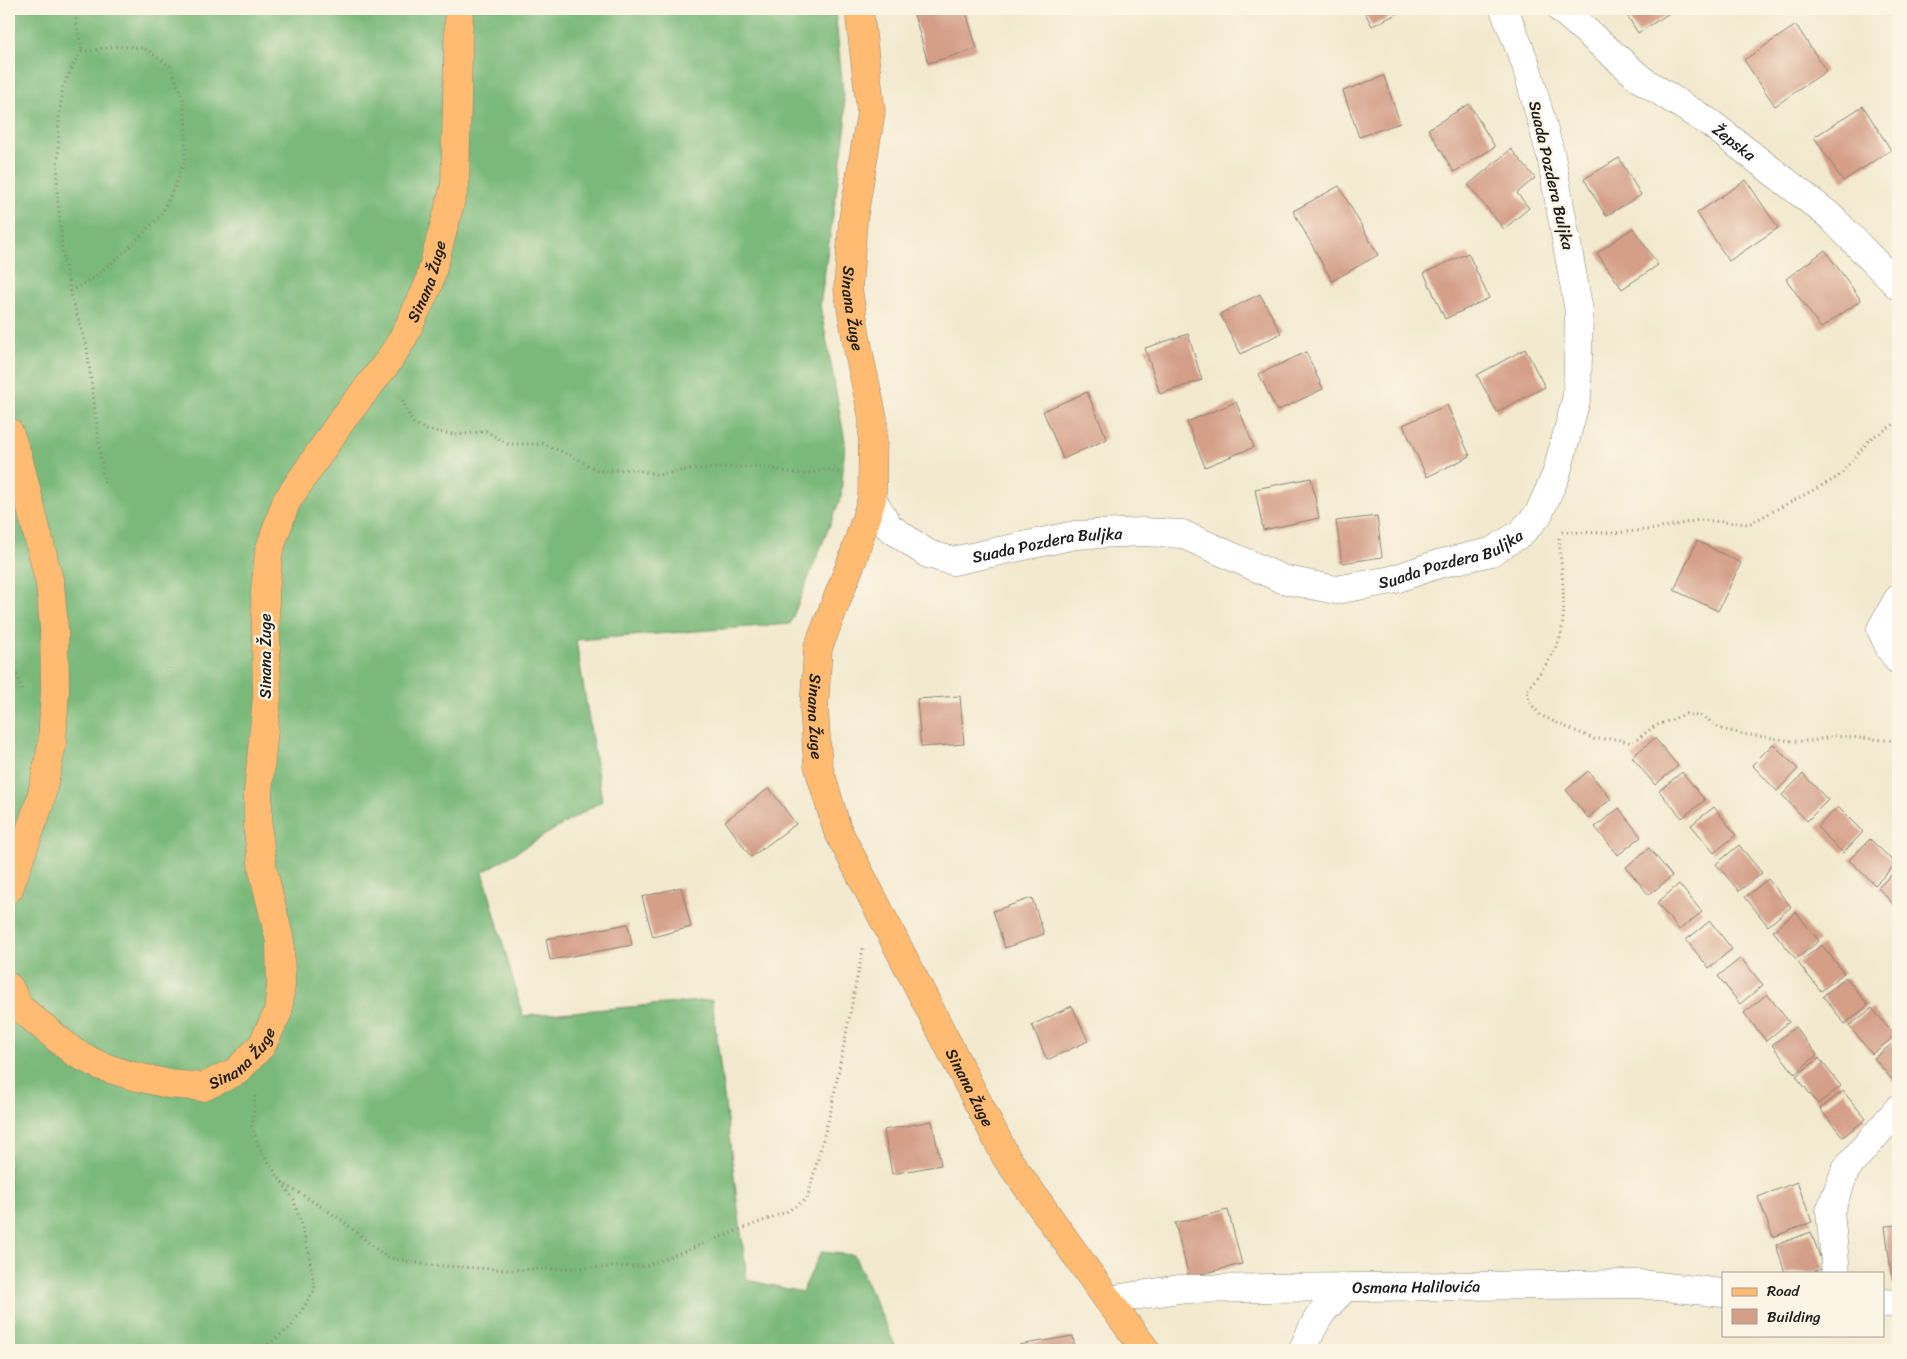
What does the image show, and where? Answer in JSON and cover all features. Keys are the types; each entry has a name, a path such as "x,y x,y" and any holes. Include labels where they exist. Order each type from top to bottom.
{"main road":[{"name":"Sinana Žuge","path":"9,987 20,1008 75,1053 101,1066 129,1075 169,1084 203,1087 237,1071 262,1045 278,1012 281,985 280,941 263,870 258,832 258,792 266,697 265,593 269,551 286,502 342,420 387,363 403,338 428,286 455,185 459,9"},
{"name":"Sinana Žuge","path":"859,9 871,112 854,220 848,290 873,418 872,499 853,558 818,648 814,710 818,765 837,828 1006,1156 1108,1300 1146,1350"},
{"path":"9,432 18,457 50,584 54,628 52,745 40,802 9,889"}],"street":[{"name":"Suada Pozdera Buljka","path":"872,499 889,527 928,554 952,561 1075,535 1143,532 1182,534 1282,579 1336,590 1392,580 1438,564 1491,552 1520,534 1538,515 1556,475 1577,396 1579,311 1567,237 1550,156 1526,65 1504,9"},
{"name":"Žepska","path":"1561,9 1642,80 1710,123 1830,216 1898,286"},
{"path":"1898,599 1881,629 1890,649 1898,660"},
{"path":"1836,1272 1830,1212 1846,1169 1898,1109"},
{"name":"Osmana Halilovića","path":"1108,1300 1179,1289 1639,1284 1722,1293"},
{"path":"1303,1350 1313,1325 1324,1308 1345,1288"},
{"path":"1884,1303 1898,1304"}],"path":[{"path":"74,9 82,52 63,87 59,119 57,190 63,256 70,291 88,348 104,483"},
{"path":"70,291 93,278 126,251 161,215 173,190 184,159 186,126 183,98 170,66 144,48 117,46 82,52"},
{"path":"387,363 413,423 427,430 457,435 486,431 508,444 543,444 599,471 632,469 659,475 684,470 766,467 805,474 830,469 850,477 872,499"},
{"path":"1898,422 1871,438 1838,477 1749,524 1700,520 1656,529 1615,532 1558,532 1564,604 1561,636 1543,669 1527,690 1529,701 1540,715 1594,739 1616,739 1632,742 1655,726 1686,714 1704,717 1721,729 1743,734 1812,742 1835,736 1898,741"},
{"path":"282,1182 339,1218 386,1257 428,1265 510,1270 646,1266 786,1212 807,1198 831,1110 864,941 882,916"},
{"path":"252,1055 255,1097 252,1126 259,1148 294,1200 308,1250 315,1289 292,1326 260,1350"}],"green space":[{"path":"9,9 835,9 846,124 820,305 845,441 841,497 790,624 576,640 602,801 483,872 523,1016 712,1000 747,1280 802,1292 821,1252 854,1255 897,1350 9,1350"}],"building":[{"path":"931,9 965,9 977,49 928,63 914,14"},
{"path":"1363,9 1407,9 1372,26"},
{"path":"1623,9 1676,9 1638,33"},
{"path":"1796,25 1826,71 1775,106 1744,60"},
{"path":"1384,76 1400,123 1359,137 1343,91"},
{"path":"1469,104 1495,147 1454,172 1428,129"},
{"path":"1863,106 1891,150 1843,181 1814,137"},
{"path":"1511,149 1535,178 1517,193 1529,208 1504,229 1468,185"},
{"path":"1619,158 1641,195 1606,216 1584,179"},
{"path":"1746,180 1778,228 1729,261 1697,213"},
{"path":"1339,186 1378,255 1332,281 1293,211"},
{"path":"1633,228 1658,265 1622,289 1597,253"},
{"path":"1825,250 1861,300 1821,328 1786,279"},
{"path":"1468,253 1489,298 1445,319 1424,273"},
{"path":"1260,294 1281,333 1241,354 1220,314"},
{"path":"1188,334 1202,380 1160,394 1145,348"},
{"path":"1525,349 1545,387 1497,412 1477,375"},
{"path":"1306,352 1323,389 1277,411 1259,374"},
{"path":"1087,392 1107,439 1063,459 1043,411"},
{"path":"1236,402 1254,447 1205,467 1187,422"},
{"path":"1447,405 1470,456 1427,477 1403,425"},
{"path":"1311,478 1319,518 1263,530 1255,489"},
{"path":"1377,516 1382,557 1342,563 1336,521"},
{"path":"1697,541 1741,563 1718,611 1674,590"},
{"path":"960,696 964,744 921,747 917,699"},
{"path":"1655,738 1678,766 1655,785 1632,757"},
{"path":"1773,744 1798,769 1777,791 1752,765"},
{"path":"1588,771 1611,799 1588,818 1566,790"},
{"path":"1682,772 1705,800 1682,818 1659,791"},
{"path":"1803,774 1828,800 1807,821 1782,795"},
{"path":"769,788 796,824 751,857 725,821"},
{"path":"1714,807 1736,835 1714,853 1691,825"},
{"path":"1838,807 1863,832 1843,853 1817,827"},
{"path":"1619,808 1641,837 1618,855 1595,827"},
{"path":"1870,839 1896,864 1875,885 1849,860"},
{"path":"1739,845 1762,873 1739,891 1716,864"},
{"path":"1649,848 1672,876 1649,895 1626,867"},
{"path":"1898,868 1898,909 1878,888"},
{"path":"1768,879 1791,907 1768,926 1745,897"},
{"path":"1679,884 1702,912 1679,930 1657,903"},
{"path":"681,887 691,927 653,937 642,897"},
{"path":"1032,898 1044,934 1005,948 993,911"},
{"path":"1796,912 1819,941 1796,959 1773,931"},
{"path":"1710,921 1732,949 1709,968 1686,940"},
{"path":"628,924 632,945 550,960 546,939"},
{"path":"1822,945 1844,973 1821,991 1798,963"},
{"path":"1741,958 1763,985 1740,1004 1718,976"},
{"path":"1846,977 1868,1005 1845,1024 1823,996"},
{"path":"1767,994 1789,1022 1766,1041 1744,1013"},
{"path":"1072,1006 1088,1041 1047,1060 1032,1025"},
{"path":"1872,1008 1895,1036 1872,1054 1849,1026"},
{"path":"1795,1027 1817,1055 1795,1074 1772,1045"},
{"path":"1897,1040 1898,1085 1897,1086 1874,1058"},
{"path":"1819,1058 1841,1086 1818,1104 1796,1076"},
{"path":"1843,1091 1866,1119 1843,1137 1820,1109"},
{"path":"932,1121 941,1165 892,1174 884,1130"},
{"path":"1797,1182 1812,1222 1773,1237 1758,1197"},
{"path":"1228,1210 1242,1264 1189,1277 1175,1223"},
{"path":"1898,1225 1898,1278 1892,1279 1885,1226"},
{"path":"1811,1232 1824,1268 1812,1272 1785,1272 1776,1245"},
{"path":"1073,1336 1075,1350 1020,1350 1019,1345"}]}
